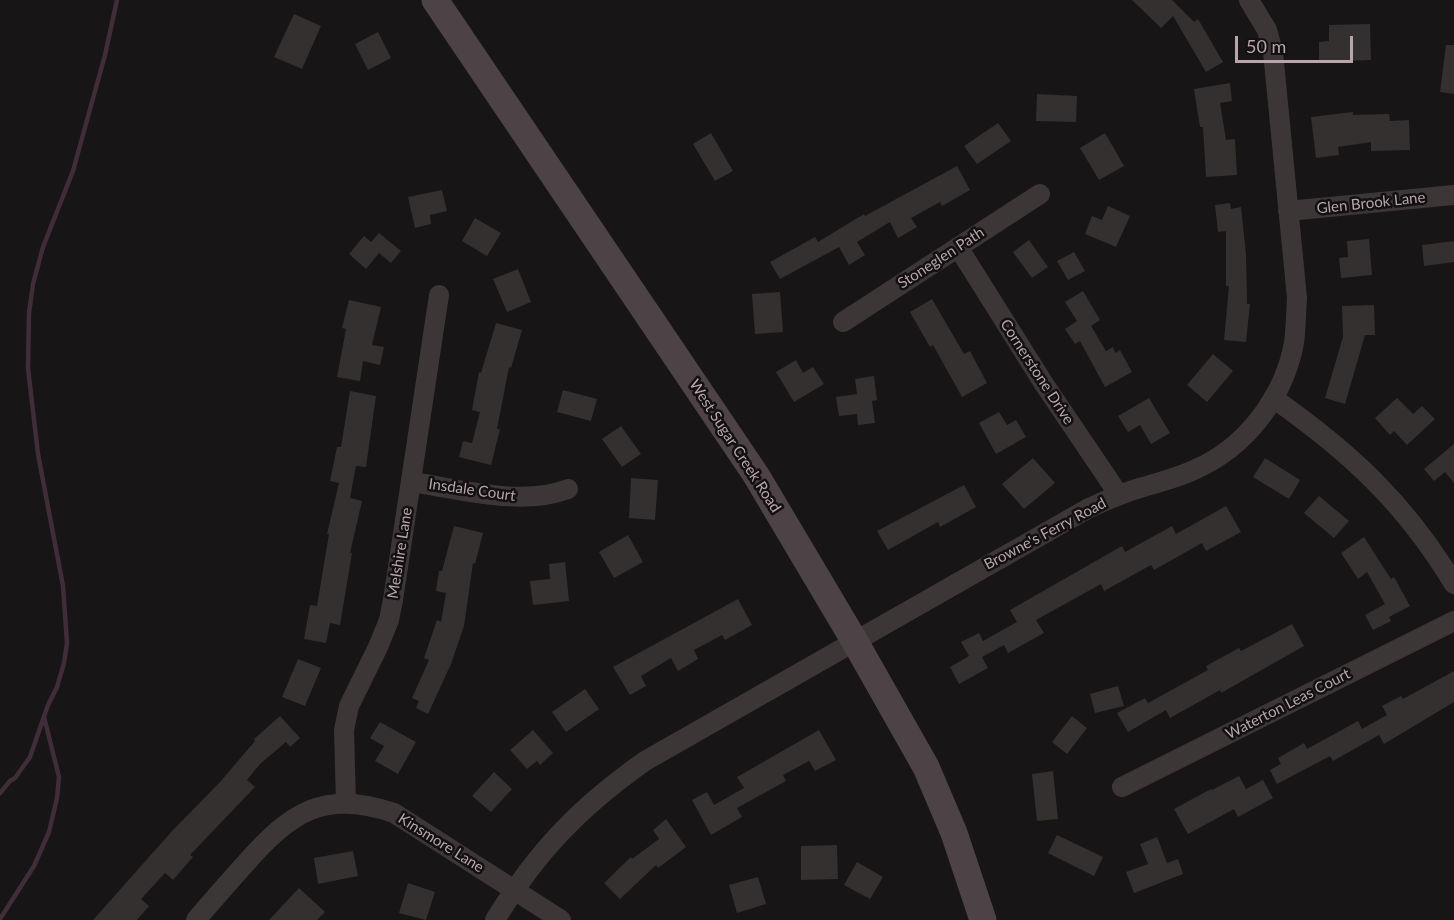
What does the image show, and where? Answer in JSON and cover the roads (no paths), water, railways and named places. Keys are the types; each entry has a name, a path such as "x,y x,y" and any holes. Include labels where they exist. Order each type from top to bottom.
{"main road":[{"name":"West Sugar Creek Road","path":"435,0 756,475 926,767 954,833 983,920"}],"street":[{"name":"Browne's Ferry Road","path":"495,920 514,889 556,835 614,783 645,761 1089,508 1119,495 1171,480 1211,462 1235,445 1254,426 1273,398 1290,360 1296,329 1297,298 1273,52 1267,30 1249,0"},
{"name":"Stoneglen Path","path":"843,322 1040,194"},
{"name":"Glen Brook Lane","path":"1288,211 1454,195"},
{"name":"Cornerstone Drive","path":"958,247 1044,384 1119,495"},
{"name":"Melshire Lane","path":"346,803 344,730 349,706 389,620 439,295"},
{"path":"1273,398 1317,429 1348,455 1391,497 1431,547 1454,584"},
{"name":"Insdale Court","path":"411,482 515,497 537,497 568,489"},
{"name":"Waterton Leas Court","path":"1122,787 1454,621"},
{"name":"Kinsmore Lane","path":"196,920 271,835 290,820 312,810 346,803 364,804 394,813 561,920"}],"waterway":[{"path":"0,793 15,778 30,757 48,705 57,687 67,643 63,586 38,454 28,368 29,313 33,284 43,247 73,171 105,55 117,0"},
{"path":"0,919 34,866 49,832 57,798 59,777 44,717"}]}
